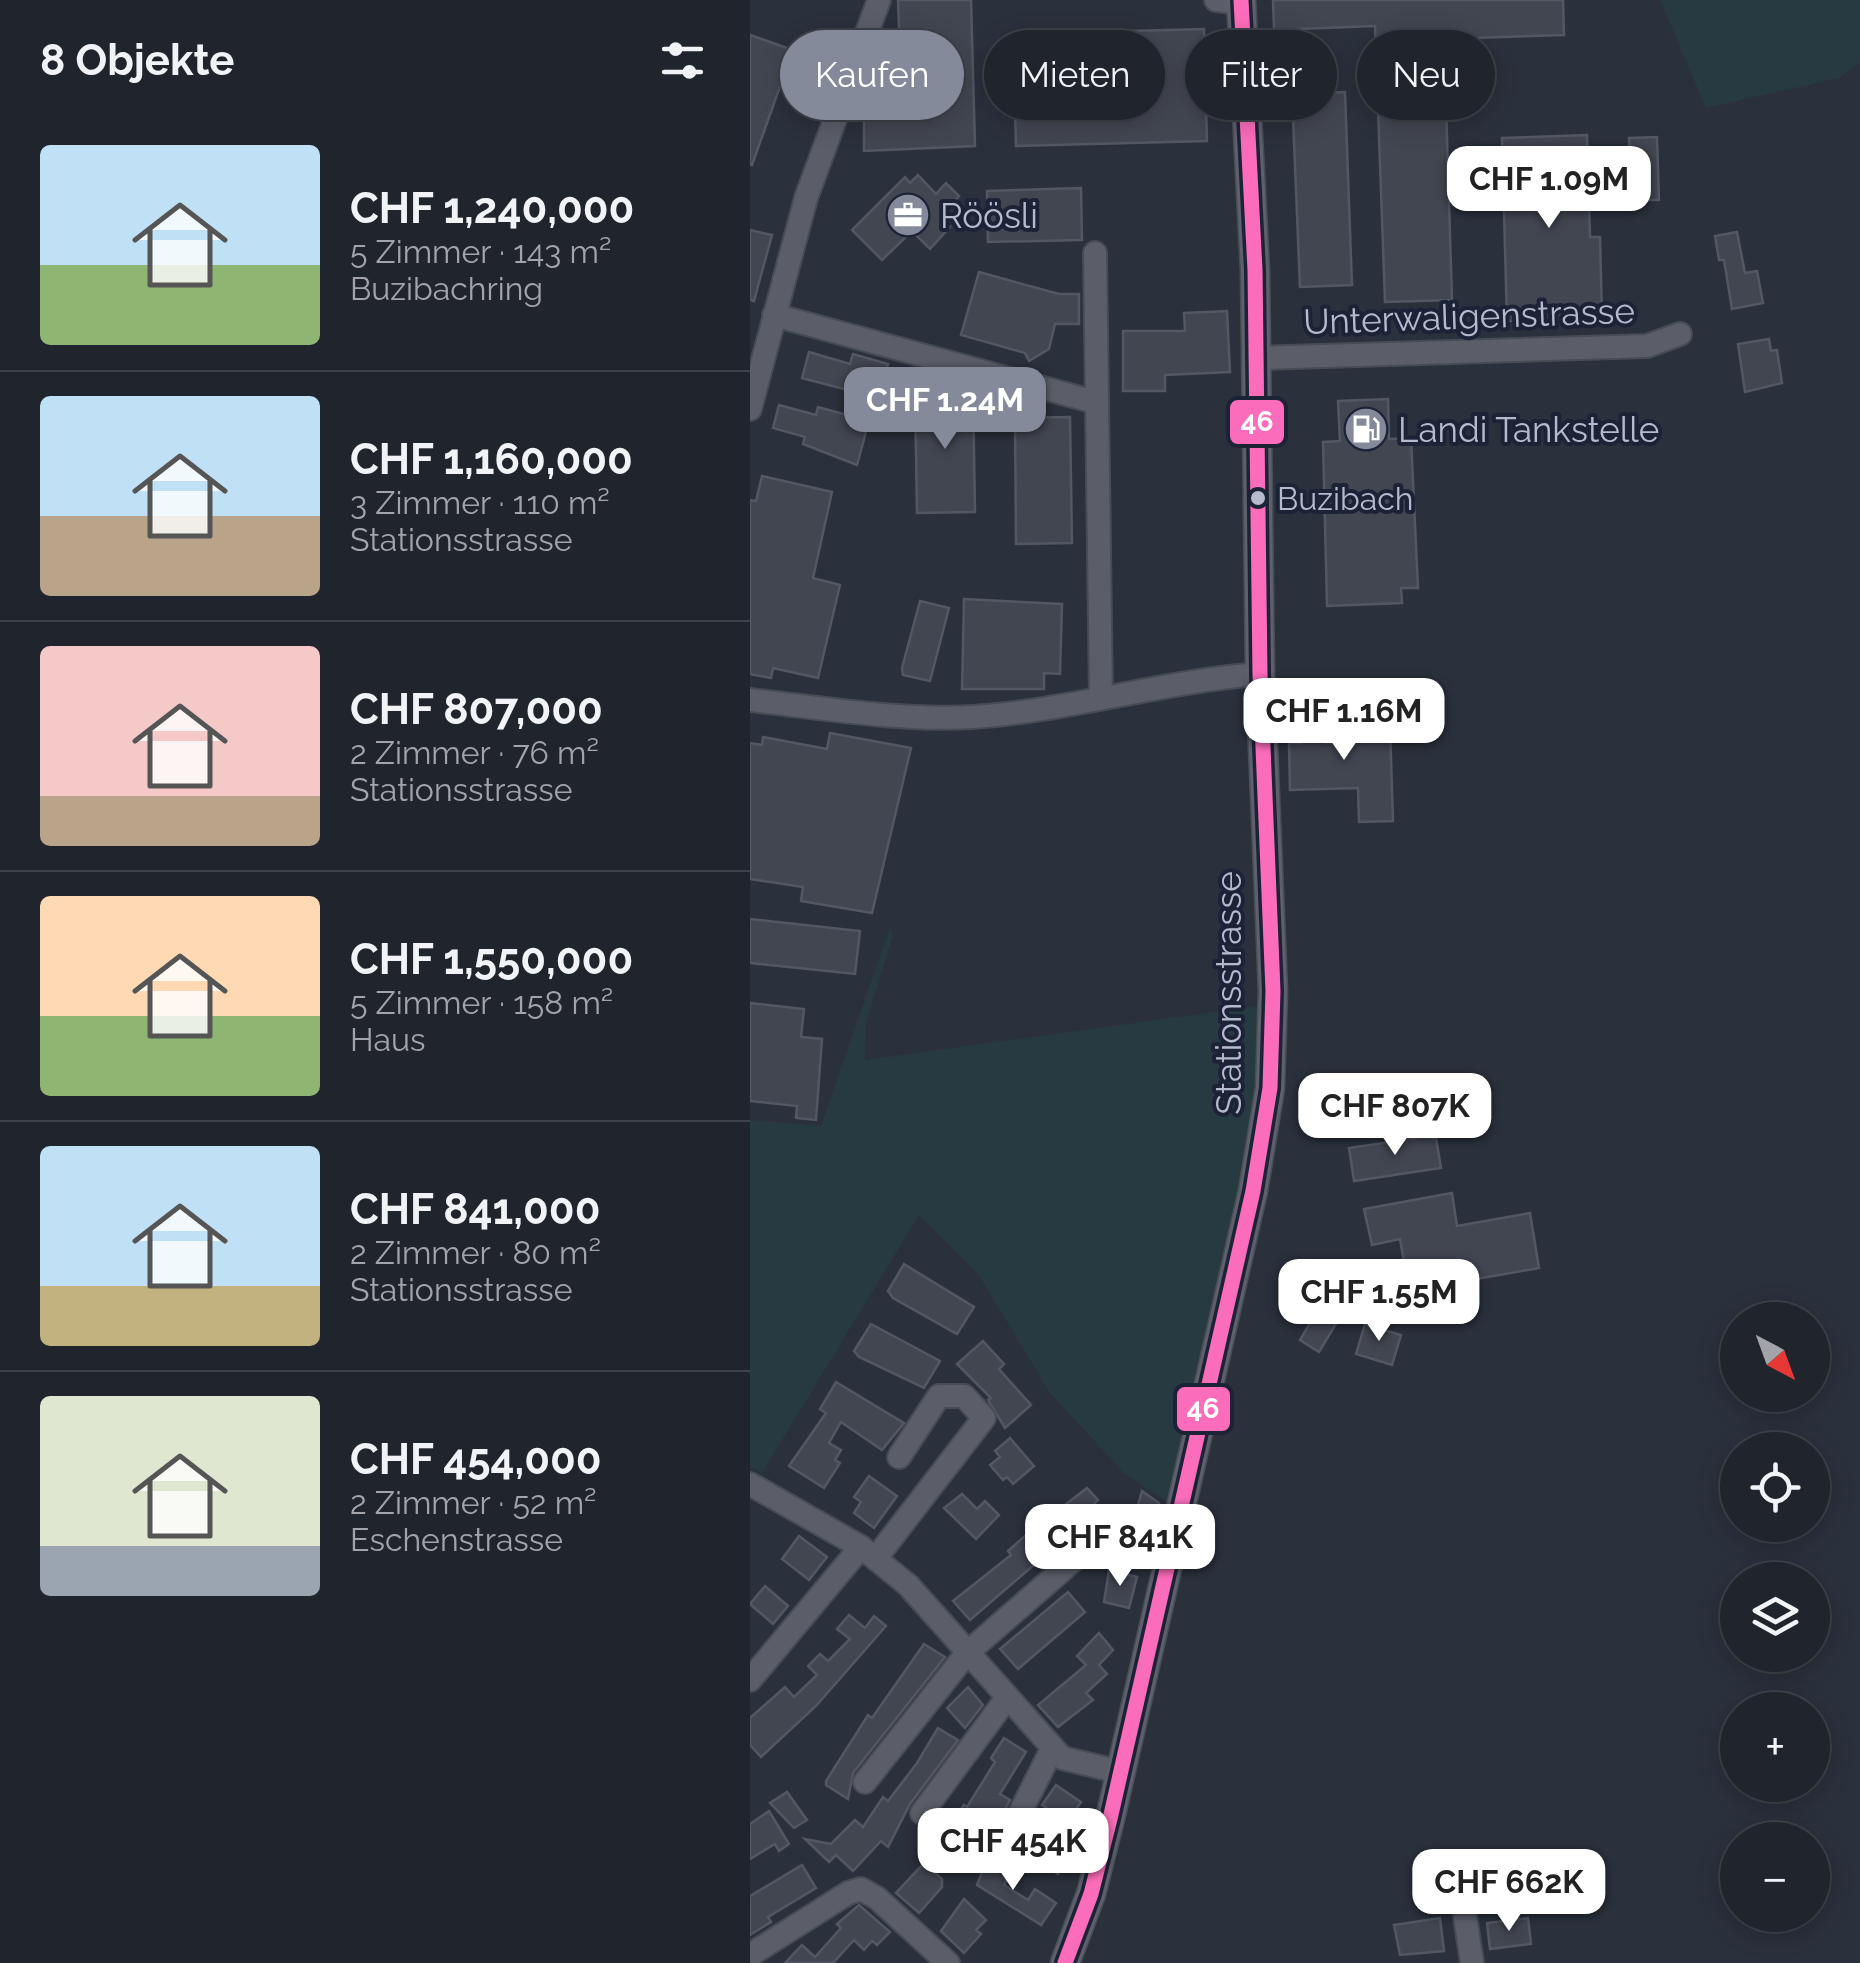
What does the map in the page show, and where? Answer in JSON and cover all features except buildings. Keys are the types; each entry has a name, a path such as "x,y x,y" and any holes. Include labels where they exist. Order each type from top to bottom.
{"main road":[{"name":"Stationsstrasse","path":"1065,1963 1091,1894 1265,1128 1273,991 1260,674 1258,358 1233,1"}],"street":[{"path":"750,408 806,198 879,0"},
{"path":"1095,253 1101,698"},
{"path":"774,316 1095,402"},
{"name":"Unterwaligenstrasse","path":"1258,358 1646,346 1680,334"},
{"path":"750,700 928,718 1011,713 1194,680 1260,674"},
{"path":"750,1680 984,1418 964,1396 940,1396 899,1458"},
{"path":"754,1486 868,1552 920,1598 1052,1750 1066,1760 1120,1772"},
{"path":"864,1782 967,1653 1091,1546"},
{"path":"922,1813 1006,1698"},
{"path":"1001,1851 1052,1750"},
{"path":"750,1954 848,1893 861,1890 877,1898 948,1963"},
{"path":"1465,1916 1472,1963"}],"shaded area":[{"path":"1660,0 1860,0 1860,62 1839,78 1706,108"},
{"path":"890,927 893,935 866,1023 865,1060 1258,1006 1255,1126 1167,1502 1124,1473 1050,1393 978,1274 919,1215 762,1473 750,1466 750,1120 821,1126"}],"transit line":[{"name":"46","path":"1065,1963 1091,1894 1110,1819 1253,1191 1270,1088 1273,991 1260,674 1255,270 1241,0"}],"place":[{"name":"Röösli","path":"908,215"},
{"name":"Landi Tankstelle","path":"1366,429"},
{"name":"Buzibach","path":"1258,498"}]}
